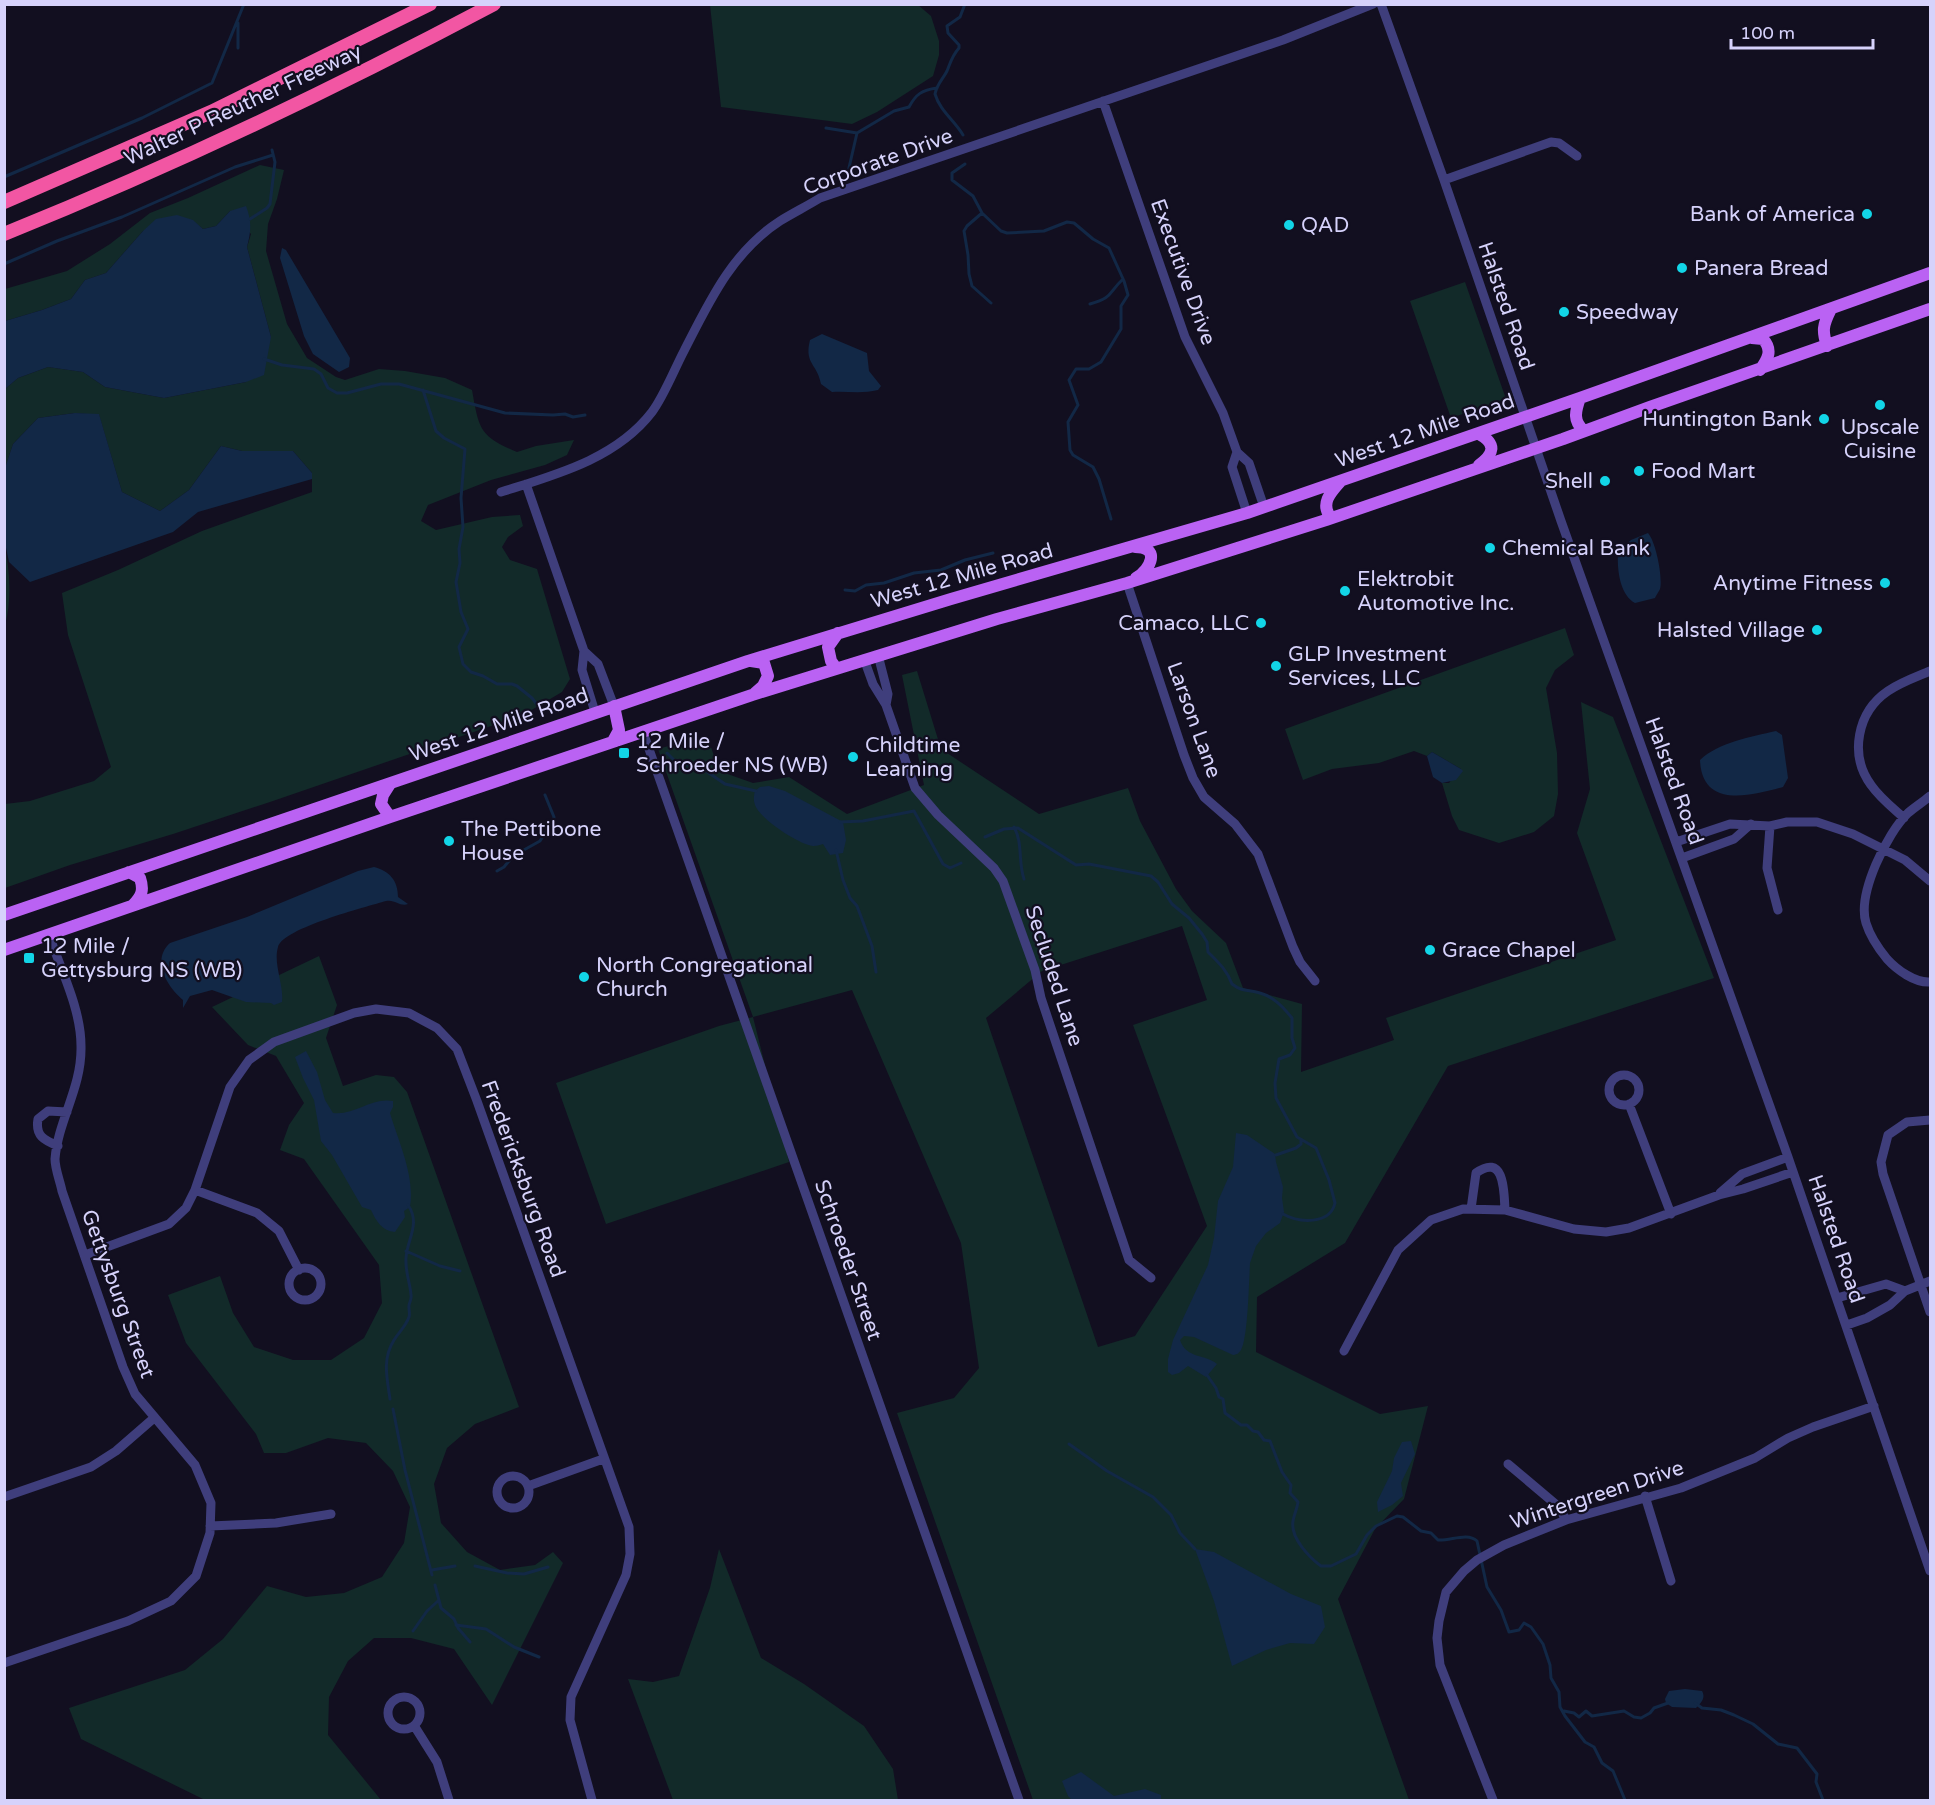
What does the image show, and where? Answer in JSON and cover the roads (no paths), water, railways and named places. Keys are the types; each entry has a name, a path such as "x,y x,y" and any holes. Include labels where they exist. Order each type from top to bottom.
{"highway":[{"name":"Walter P Reuther Freeway","path":"4,202 212,112 430,4"},
{"name":"Walter P Reuther Freeway","path":"4,234 185,157 272,117 397,56 494,4"}],"main road":[{"name":"West 12 Mile Road","path":"4,915 747,662 838,633 1247,513 1479,434 1930,273"},
{"path":"4,950 752,695 864,659 1127,583 1331,518 1930,309"},
{"path":"1827,346 1822,333 1823,324 1830,310"},
{"path":"1749,338 1763,339 1769,348 1768,358 1760,370"},
{"path":"1580,398 1576,419 1579,427 1584,431"},
{"path":"1474,470 1487,459 1492,446 1488,438 1479,434"},
{"path":"1331,518 1326,501 1330,492 1341,481"},
{"path":"1127,583 1143,574 1150,564 1151,556 1144,547 1129,547"},
{"path":"836,668 831,661 828,647 838,633"},
{"path":"747,662 764,663 768,676 763,686 752,695"},
{"path":"613,741 619,730 614,706"},
{"path":"390,784 383,795 381,804 390,817"},
{"path":"129,872 140,878 143,886 140,898 132,906"}],"street":[{"name":"Corporate Drive","path":"501,492 571,469 604,453 631,433 652,411 713,293 738,258 779,222 820,198 1283,40 1373,4"},
{"name":"Halsted Road","path":"1381,4 1788,1157 1930,1571"},
{"name":"Executive Drive","path":"1103,101 1185,337 1223,413 1237,452 1249,463 1264,507"},
{"path":"1443,180 1551,142 1559,143 1577,156"},
{"name":"Executive Drive","path":"1237,452 1232,467 1247,513"},
{"path":"526,484 584,651 582,670 596,712"},
{"name":"Larson Lane","path":"1127,583 1193,778 1204,797 1235,824 1258,854 1293,947 1300,962 1315,981"},
{"path":"584,651 598,664 614,706"},
{"name":"Secluded Lane","path":"878,655 888,694 886,705"},
{"name":"Secluded Lane","path":"864,659 873,684 886,705 915,788 938,815 994,868 1008,892 1129,1260 1151,1278"},
{"path":"1904,818 1871,786 1859,764 1857,748 1865,718 1873,705 1887,692 1930,671"},
{"name":"Schroeder Street","path":"643,732 1019,1800"},
{"path":"1930,796 1904,818 1883,849 1867,886 1864,903 1866,922 1877,947 1896,968 1922,983 1930,982"},
{"path":"1676,842 1730,824 1770,825 1787,822 1817,822 1853,834 1905,860 1930,881"},
{"path":"1682,858 1734,839 1751,824"},
{"path":"1770,825 1767,868 1778,910"},
{"name":"Gettysburg Street","path":"4,1663 128,1621 171,1601 196,1576 210,1526 211,1503 195,1465 135,1394 123,1367 62,1191 55,1161 67,1112 77,1084 81,1046 75,1008 49,935"},
{"name":"Fredericksburg Road","path":"85,1255 169,1224 186,1208 195,1190 230,1087 249,1060 274,1042 354,1013 376,1009 409,1013 437,1028 457,1049 628,1527 630,1554 626,1575 571,1697 570,1720 592,1800"},
{"path":"1629,1104 1671,1214"},
{"path":"58,1146 45,1141 38,1135 36,1128 38,1119 48,1111 67,1112"},
{"path":"1930,1120 1907,1122 1888,1136 1881,1162 1887,1187 1930,1312"},
{"path":"1719,1194 1742,1174 1788,1157"},
{"path":"1471,1209 1476,1173 1484,1168 1491,1168 1497,1170 1504,1181 1505,1210"},
{"path":"1344,1351 1398,1250 1431,1220 1463,1209 1505,1210 1574,1229 1606,1232 1629,1228 1719,1194 1743,1189 1793,1172"},
{"path":"195,1190 258,1213 279,1231 299,1269"},
{"path":"1847,1326 1890,1305 1905,1290 1930,1281"},
{"path":"1837,1298 1886,1284 1905,1290"},
{"name":"Wintergreen Drive","path":"1493,1800 1440,1665 1437,1638 1446,1592 1464,1571 1477,1560 1504,1545 1566,1520 1645,1496 1681,1488 1755,1458 1788,1438 1813,1427 1874,1406"},
{"path":"4,1497 91,1467 116,1451 154,1418"},
{"path":"528,1486 603,1459"},
{"path":"1508,1464 1559,1507 1566,1520"},
{"path":"1645,1496 1671,1581"},
{"path":"210,1526 276,1523 331,1514"},
{"path":"415,1727 437,1762 449,1800"}],"water":[{"path":"246,206 250,227 247,247 271,337 264,375 246,382 164,398 105,387 83,372 48,367 18,378 5,389 5,321 71,299 85,280 106,273 156,219 177,215 193,220 203,229 216,226 230,211"},
{"path":"282,248 286,250 350,358 349,367 339,372 313,354 304,336 280,258"},
{"path":"822,334 867,353 869,371 881,386 878,390 832,392 821,384 810,359 809,348 810,340"},
{"path":"75,413 99,414 122,492 160,511 189,490 221,446 242,451 293,451 312,473 312,479 198,512 173,532 30,582 9,562 5,543 5,468 13,444 38,418"},
{"path":"1648,533 1654,544 1661,584 1655,598 1635,603 1622,587 1618,551 1631,540"},
{"path":"1776,731 1782,735 1788,778 1783,787 1743,795 1730,795 1718,792 1709,786 1703,776 1700,760 1726,744"},
{"path":"1432,752 1463,771 1456,780 1442,783 1433,777 1427,756"},
{"path":"769,786 785,791 843,822 846,840 843,853 830,855 823,844 813,846 798,841 764,817 755,805 754,794 760,787"},
{"path":"374,867 392,877 398,897 408,904 402,905 386,901 361,908 326,919 283,940 278,947 277,954 282,1002 274,1005 246,1002 212,990 190,996 183,1008 183,1000 177,995 163,973 162,957 170,943 247,917 358,871"},
{"path":"306,1051 317,1072 325,1100 333,1113 348,1112 385,1100 393,1101 390,1113 405,1160 411,1195 410,1207 404,1211 405,1217 395,1232 383,1228 371,1210 362,1207 332,1155 321,1141 314,1100 295,1057"},
{"path":"1236,1133 1247,1135 1275,1154 1283,1187 1284,1212 1280,1223 1266,1233 1256,1246 1250,1263 1247,1322 1241,1350 1238,1354 1233,1355 1194,1337 1184,1336 1180,1340 1187,1350 1217,1364 1206,1377 1188,1366 1172,1375 1168,1372 1168,1359 1173,1340 1208,1265 1218,1201 1233,1167"},
{"path":"1411,1441 1415,1454 1401,1483 1403,1496 1378,1512 1377,1502 1392,1471 1394,1458 1402,1442"},
{"path":"1195,1549 1214,1552 1291,1594 1321,1606 1325,1627 1314,1644 1290,1643 1266,1650 1232,1666 1214,1601"},
{"path":"1685,1689 1702,1691 1703,1698 1696,1708 1672,1707 1666,1703 1665,1699 1669,1691"},
{"path":"1081,1772 1114,1796 1145,1789 1161,1795 1161,1800 1072,1800 1062,1781"}],"waterway":[{"path":"4,177 142,118 212,83 244,4"},
{"path":"963,135 940,105 935,94 959,48 948,33 947,26 960,17 965,4"},
{"path":"238,23 238,48"},
{"path":"848,172 857,133 894,111 909,107 923,91 937,88"},
{"path":"826,128 857,133"},
{"path":"250,219 270,204 275,162 272,150"},
{"path":"4,264 122,217 235,167 273,155"},
{"path":"965,164 952,173 952,180 973,196 982,213 1001,231 1007,233 1044,231 1067,222 1074,223 1093,239 1109,248 1124,281 1128,295 1121,306 1121,329 1101,362 1089,369 1076,369 1069,380 1078,405 1068,422 1070,450 1073,455 1093,467 1111,519"},
{"path":"982,213 964,231 972,286 991,303"},
{"path":"1090,304 1107,297 1123,279"},
{"path":"264,359 282,365 314,369 321,374 328,388 337,393 347,393 381,384 399,384 505,413 565,414 573,417 585,415"},
{"path":"423,390 436,431 465,449 461,498 463,527 456,582 461,612 468,629 459,647 463,664 471,672 497,684 517,686 538,706"},
{"path":"845,590 855,591 866,585 884,583 914,573 941,570 965,560 993,553"},
{"path":"667,753 675,761 703,769 725,784 756,791"},
{"path":"497,871 504,867 513,856 540,841 545,833 552,830 554,817 545,795"},
{"path":"840,822 863,821 914,811 943,864 950,868 961,863"},
{"path":"1014,827 1019,839 1024,879"},
{"path":"985,837 1004,829 1018,828 1076,865 1089,864 1151,876 1158,882 1172,904 1189,918 1202,934 1207,942 1208,952 1225,970 1232,984 1240,989 1270,997 1292,1018 1292,1038 1295,1048 1290,1055 1279,1059 1275,1083 1276,1098 1297,1137 1316,1148 1329,1180 1335,1203 1332,1210 1321,1219 1297,1219 1283,1214"},
{"path":"836,850 843,880 850,898 857,906 872,946 876,972"},
{"path":"1276,1155 1296,1148 1301,1144 1301,1140"},
{"path":"390,1399 386,1369 388,1354 394,1340 408,1320 411,1297 406,1258 413,1219 408,1205"},
{"path":"406,1251 440,1266 460,1271"},
{"path":"1207,1375 1219,1397 1223,1399 1225,1413 1241,1425 1247,1425 1253,1431 1258,1432 1264,1440 1270,1441 1282,1472 1291,1485 1290,1493 1298,1502 1293,1521 1295,1534 1307,1553 1321,1566 1331,1566 1356,1554 1367,1535 1376,1526 1397,1516 1403,1517 1421,1531 1431,1533 1438,1540 1469,1537 1477,1541 1487,1587 1501,1610 1509,1632 1519,1630 1524,1623 1531,1627 1543,1644 1550,1665 1551,1678 1559,1692 1560,1707 1585,1742 1594,1747 1602,1763 1613,1771 1625,1800"},
{"path":"393,1409 405,1470 432,1575"},
{"path":"1069,1444 1107,1471 1153,1497 1171,1515 1180,1533 1195,1549"},
{"path":"432,1570 455,1566"},
{"path":"475,1566 524,1574 548,1567"},
{"path":"435,1585 441,1608 454,1619 458,1628 470,1642"},
{"path":"413,1631 427,1611 438,1601"},
{"path":"456,1625 486,1629 514,1647 539,1657"},
{"path":"1564,1711 1574,1713 1579,1717 1586,1711 1592,1716 1624,1711 1641,1718 1654,1708 1668,1703"},
{"path":"1695,1703 1702,1708 1721,1710 1734,1715 1753,1724 1778,1744 1797,1748 1817,1774 1816,1782 1823,1800"}],"place":[{"name":"Bank of America","path":"1867,214"},
{"name":"QAD","path":"1289,225"},
{"name":"Panera Bread","path":"1682,268"},
{"name":"Speedway","path":"1564,312"},
{"name":"Upscale Cuisine","path":"1880,405"},
{"name":"Huntington Bank","path":"1824,419"},
{"name":"Food Mart","path":"1639,471"},
{"name":"Shell","path":"1605,481"},
{"name":"Chemical Bank","path":"1490,548"},
{"name":"Anytime Fitness","path":"1885,583"},
{"name":"Elektrobit Automotive Inc.","path":"1345,591"},
{"name":"Camaco, LLC","path":"1261,623"},
{"name":"Halsted Village","path":"1817,630"},
{"name":"GLP Investment Services, LLC","path":"1276,666"},
{"name":"12 Mile / Schroeder NS (WB)","path":"624,753"},
{"name":"Childtime Learning","path":"853,757"},
{"name":"The Pettibone House","path":"449,841"},
{"name":"Grace Chapel","path":"1430,950"},
{"name":"12 Mile / Gettysburg NS (WB)","path":"29,958"},
{"name":"North Congregational Church","path":"584,977"}]}
